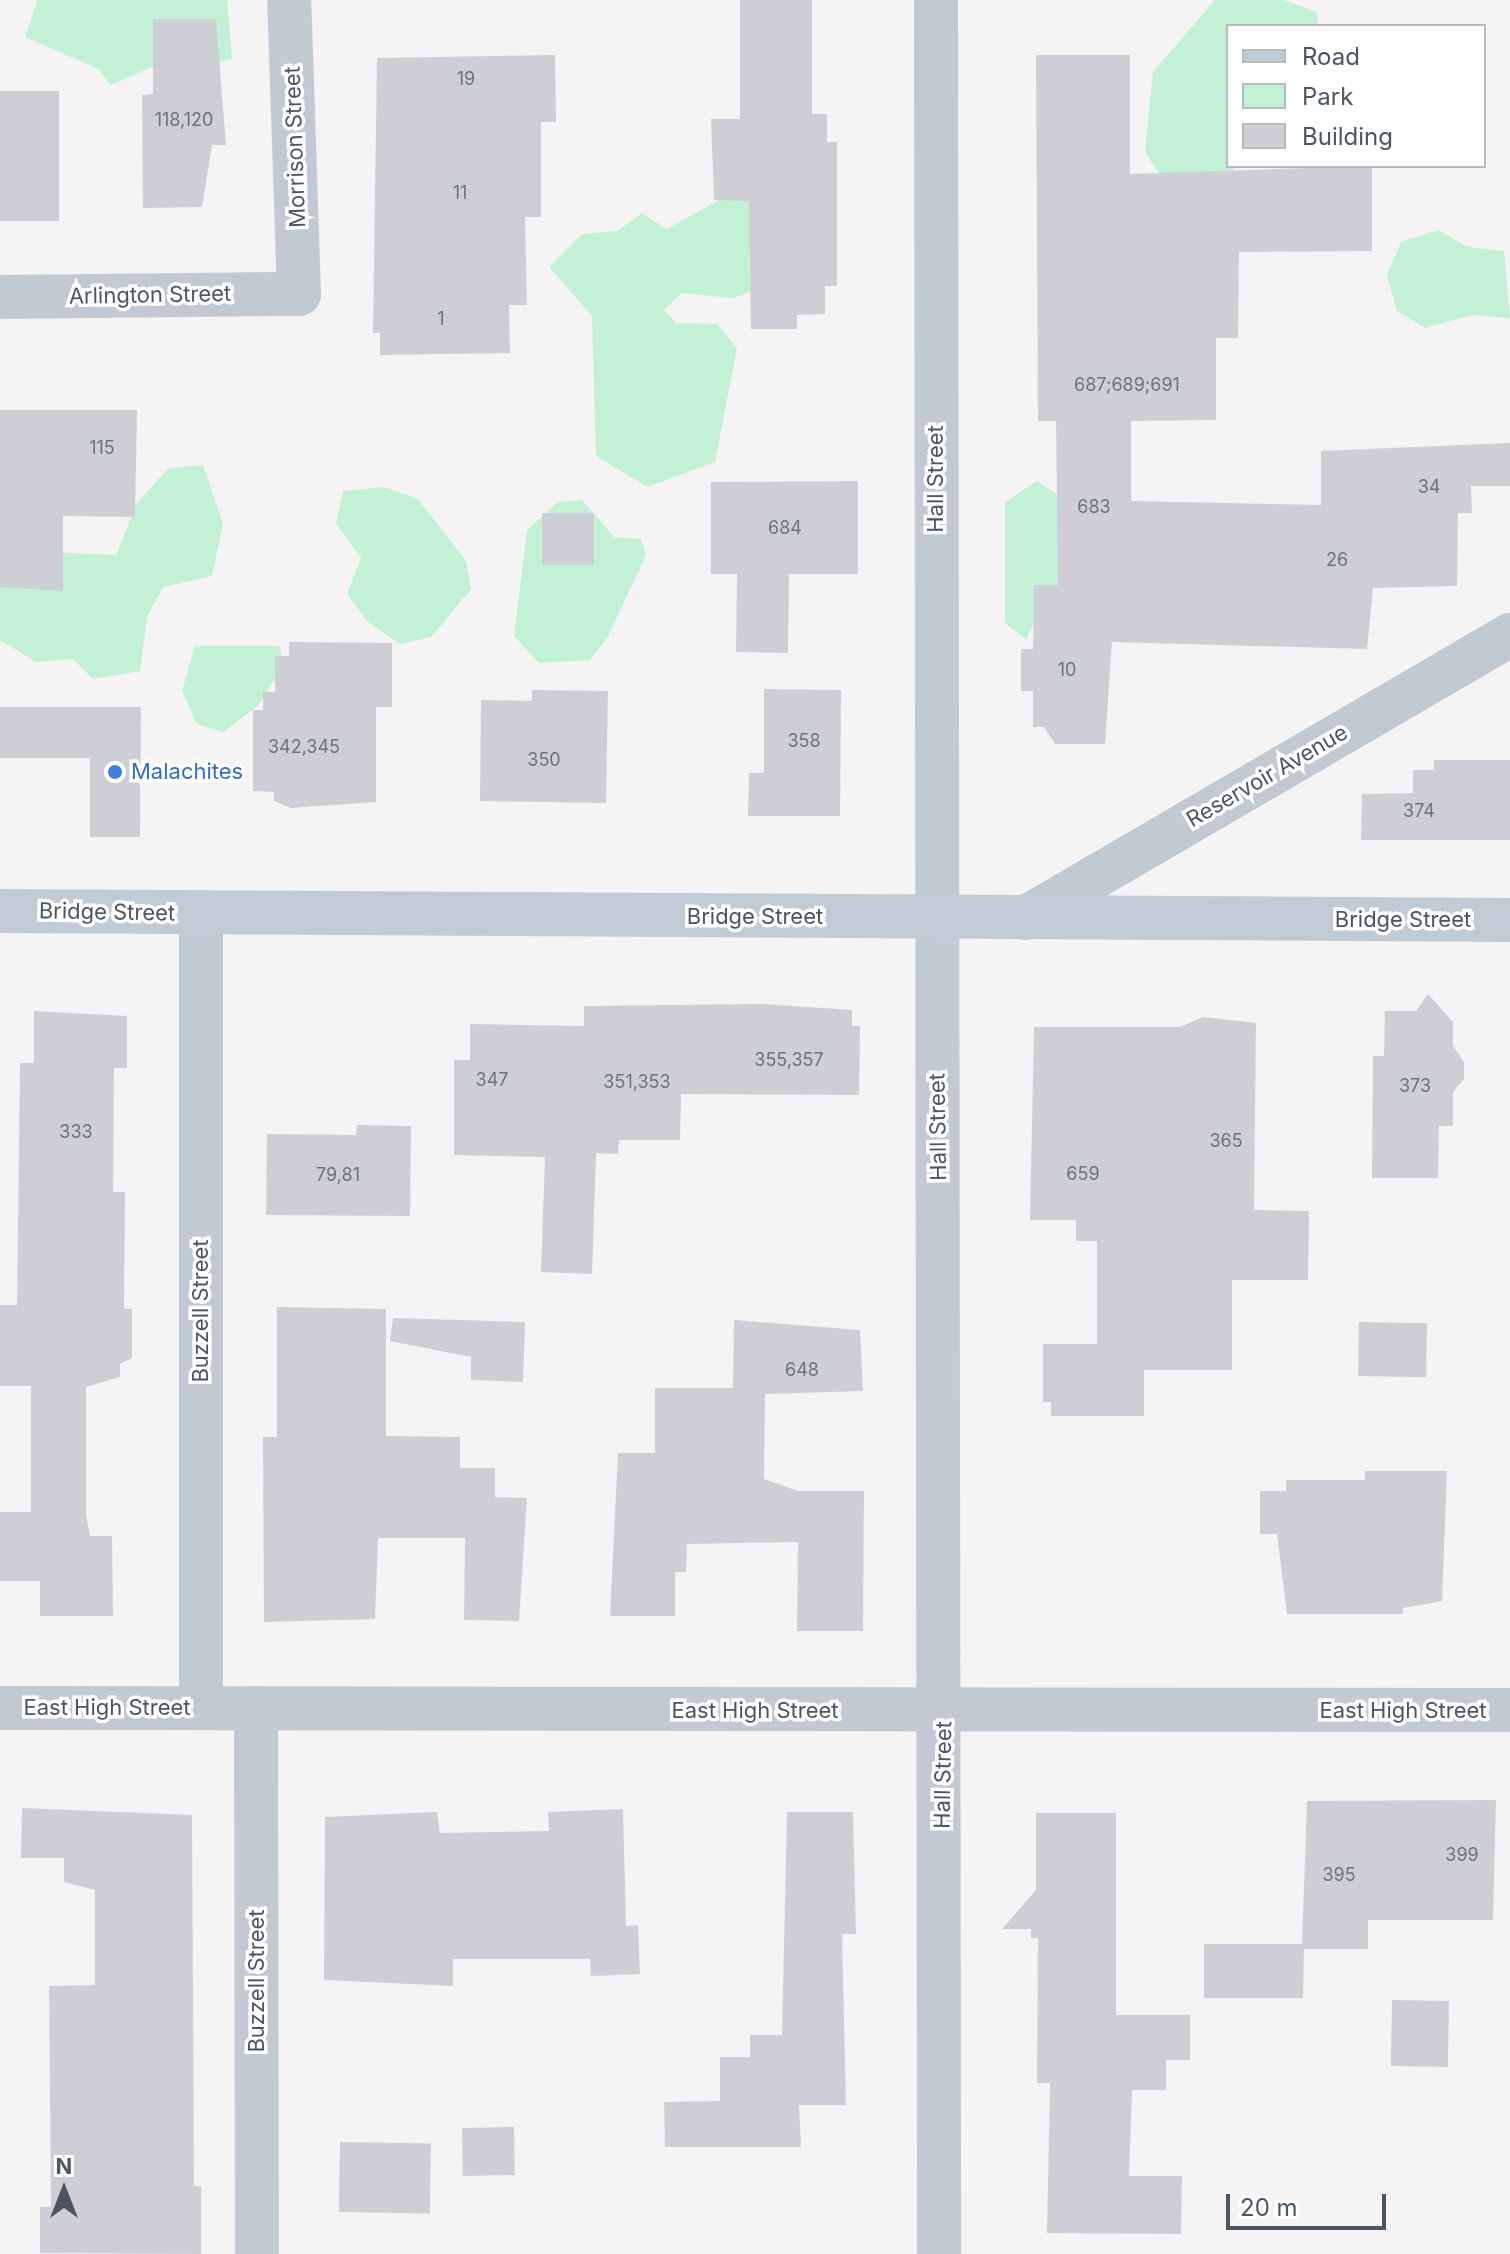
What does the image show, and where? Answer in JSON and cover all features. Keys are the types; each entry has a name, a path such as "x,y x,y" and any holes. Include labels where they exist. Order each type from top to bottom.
{"main road":[{"name":"Bridge Street","path":"0,911 1510,920"}],"street":[{"name":"Morrison Street","path":"289,0 299,294"},
{"name":"Hall Street","path":"936,0 935,917 944,1713 939,2254"},
{"name":"Arlington Street","path":"0,297 299,294"},
{"name":"Reservoir Avenue","path":"1025,918 1510,635"},
{"name":"Buzzell Street","path":"201,913 201,1708"},
{"name":"East High Street","path":"0,1708 944,1713 1510,1710"},
{"name":"Buzzell Street","path":"256,1708 257,2254"}],"green space":[{"path":"38,0 227,0 232,58 208,67 173,58 110,85 99,69 25,37"},
{"path":"1215,0 1284,0 1317,12 1318,24 1226,24 1226,168 1235,168 1212,192 1167,185 1145,152 1153,72"},
{"path":"727,196 763,200 763,288 733,298 682,293 664,310 676,323 717,324 737,348 715,462 647,487 596,456 592,316 549,267 582,234 617,231 642,213 666,229"},
{"path":"1438,230 1468,247 1504,251 1510,318 1473,315 1425,328 1397,311 1387,275 1401,242"},
{"path":"203,465 223,524 212,576 163,587 147,617 140,671 93,679 73,659 36,662 0,640 0,538 49,552 116,555 137,503 169,468"},
{"path":"1037,481 1080,510 1133,573 1049,593 1026,640 1005,623 1005,502"},
{"path":"384,487 418,499 466,561 471,589 431,637 400,644 368,622 347,594 361,558 336,523 343,491"},
{"path":"582,500 614,537 641,539 646,555 608,637 590,660 539,663 514,636 527,530 558,502"},
{"path":"195,646 279,646 284,664 258,706 223,732 197,724 182,691"}],"building":[{"path":"740,0 812,0 812,114 827,114 827,142 837,142 837,286 825,286 825,314 797,315 797,329 751,329 749,201 714,200 711,119 740,119"},
{"path":"153,19 216,19 226,145 212,145 202,207 143,208 142,95 153,94"},
{"path":"555,55 556,122 541,122 541,217 525,217 527,305 509,305 510,353 380,355 380,333 373,333 377,58"},
{"path":"1036,55 1130,55 1130,174 1372,168 1372,251 1239,252 1238,338 1216,338 1216,420 1131,421 1131,501 1321,505 1321,451 1510,443 1510,486 1471,486 1472,513 1458,513 1457,586 1373,588 1367,649 1112,642 1105,744 1055,744 1044,727 1033,727 1033,691 1021,691 1021,649 1033,649 1034,585 1058,585 1056,421 1038,421"},
{"path":"0,91 59,91 59,221 0,221"},
{"path":"0,410 137,410 135,517 63,516 63,591 0,587"},
{"path":"858,481 858,574 789,574 788,653 736,652 737,574 711,574 711,482"},
{"path":"542,513 594,513 594,565 542,565"},
{"path":"289,642 392,643 392,707 376,707 376,802 291,808 274,801 274,792 253,791 253,710 263,710 263,692 275,692 275,656 289,656"},
{"path":"764,689 841,690 840,816 748,816 749,773 764,773"},
{"path":"532,690 608,691 606,803 480,801 481,700 532,701"},
{"path":"0,707 141,707 140,837 90,837 90,758 0,758"},
{"path":"1434,760 1510,760 1510,840 1361,840 1362,794 1413,793 1413,770 1434,770"},
{"path":"1428,994 1453,1022 1453,1046 1464,1062 1464,1079 1453,1092 1453,1126 1439,1126 1438,1178 1372,1178 1373,1056 1384,1056 1385,1011 1416,1011"},
{"path":"762,1004 852,1010 852,1026 860,1026 859,1095 681,1094 680,1140 619,1140 618,1154 596,1153 592,1274 541,1272 545,1157 454,1155 454,1060 470,1060 470,1024 584,1026 584,1006"},
{"path":"34,1011 127,1016 127,1068 114,1068 113,1192 125,1192 124,1309 132,1309 132,1358 120,1364 120,1377 86,1387 86,1514 90,1536 112,1536 113,1616 40,1616 40,1581 0,1581 0,1512 31,1512 31,1386 0,1386 0,1305 17,1305 20,1063 34,1063"},
{"path":"1203,1017 1256,1023 1254,1210 1309,1211 1308,1280 1232,1280 1232,1370 1144,1370 1144,1416 1051,1416 1051,1402 1043,1402 1043,1344 1097,1344 1097,1241 1076,1241 1076,1220 1030,1220 1034,1027 1180,1027"},
{"path":"357,1125 411,1126 410,1216 266,1215 267,1134 356,1135"},
{"path":"277,1307 386,1309 386,1436 460,1437 460,1468 495,1468 495,1497 527,1498 519,1621 464,1620 465,1538 378,1538 375,1619 264,1622 263,1437 277,1437"},
{"path":"393,1318 525,1322 523,1382 471,1380 471,1357 390,1341"},
{"path":"734,1320 860,1330 863,1391 765,1394 764,1479 798,1491 864,1491 863,1631 797,1631 798,1542 687,1544 686,1572 675,1572 675,1616 610,1616 618,1453 655,1453 655,1388 733,1388"},
{"path":"1359,1322 1427,1323 1426,1377 1358,1376"},
{"path":"1365,1471 1447,1471 1442,1601 1403,1608 1403,1614 1287,1614 1277,1534 1260,1534 1260,1491 1286,1491 1286,1480 1365,1480"},
{"path":"1496,1800 1493,1920 1368,1920 1368,1949 1304,1949 1303,1998 1204,1998 1204,1944 1302,1944 1307,1801"},
{"path":"22,1808 192,1815 194,2186 201,2186 201,2254 40,2253 40,2207 51,2207 49,1986 95,1985 95,1890 64,1882 64,1858 21,1858"},
{"path":"623,1809 626,1926 638,1925 640,1974 591,1976 590,1959 453,1959 453,1986 324,1980 325,1817 437,1812 440,1833 549,1831 548,1812"},
{"path":"787,1812 853,1812 856,1934 842,1934 846,2105 799,2105 801,2147 665,2147 664,2102 720,2101 720,2057 750,2057 750,2035 782,2035"},
{"path":"1036,1813 1116,1813 1116,2015 1190,2015 1190,2060 1166,2060 1166,2090 1132,2090 1129,2176 1182,2176 1181,2234 1047,2233 1050,2083 1037,2083 1038,1938 1031,1938 1031,1929 1002,1929 1036,1890"},
{"path":"1392,2000 1449,2001 1448,2067 1391,2066"},
{"path":"514,2127 515,2175 463,2176 462,2128"},
{"path":"340,2142 431,2144 430,2214 339,2212"}],"place":[{"name":"Malachites","path":"115,772"}]}
